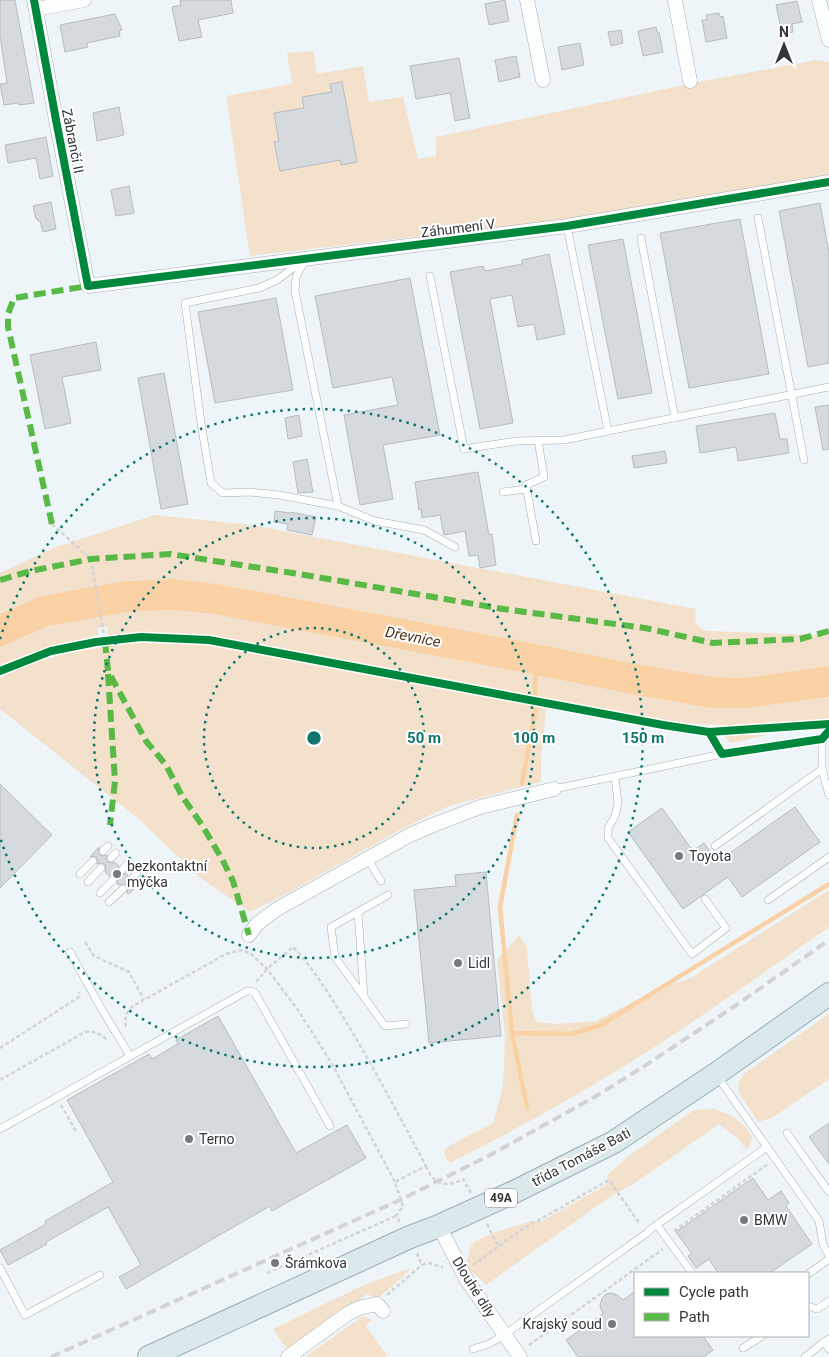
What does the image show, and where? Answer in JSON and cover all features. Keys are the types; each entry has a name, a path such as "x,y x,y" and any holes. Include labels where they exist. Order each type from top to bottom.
{"main road":[{"name":"třída Tomáše Bati","path":"149,1357 410,1237 514,1192 614,1142 716,1074 829,994"}],"street":[{"path":"35,5 84,0"},
{"path":"527,0 543,80"},
{"path":"675,0 690,81"},
{"path":"819,0 829,40"},
{"name":"Zábrančí II","path":"35,5 88,286"},
{"name":"Záhumení V","path":"88,286 567,226 829,182"},
{"path":"249,935 257,924 277,909 410,835 480,806 554,789"},
{"name":"Dlouhé díly","path":"439,1226 461,1271 516,1352"},
{"path":"288,1357 347,1314 359,1308 380,1308"}],"lane":[{"path":"758,218 804,460"},
{"path":"567,226 608,431"},
{"path":"641,238 675,418"},
{"path":"305,259 296,277 295,291 338,506"},
{"path":"305,259 277,280 259,288 185,303 200,423 211,483 223,493 250,492 279,495 338,506 375,521 424,530 455,547"},
{"path":"430,276 464,449 517,441 564,440 829,387"},
{"path":"536,541 526,485 544,476 538,440"},
{"path":"504,492 526,489"},
{"path":"554,789 722,754 822,739 829,731"},
{"path":"822,739 822,769 829,795"},
{"path":"715,846 822,769"},
{"path":"614,777 618,803 615,816 608,828 608,838 692,954 726,928 705,899"},
{"path":"768,900 829,858"},
{"path":"368,859 381,881"},
{"path":"80,874 93,861"},
{"path":"88,882 101,868"},
{"path":"100,893 113,880"},
{"path":"109,902 123,889"},
{"path":"388,895 331,927 335,957 385,1026 406,1024"},
{"path":"358,912 364,997"},
{"path":"70,952 130,1056"},
{"path":"0,1129 247,991 255,993 330,1126"},
{"path":"716,1074 819,1221 823,1244 829,1258 809,1273"},
{"path":"788,1133 829,1192"},
{"path":"473,1349 489,1344 504,1335 767,1147"},
{"path":"657,1225 691,1272"},
{"path":"0,1268 26,1315 100,1274"},
{"path":"809,1306 817,1309 829,1301"},
{"path":"744,1348 760,1337"},
{"path":"805,1357 827,1340 829,1349"}],"path":[{"path":"52,524 91,559 93,563 107,639 96,642"},
{"path":"85,942 94,956 129,972 144,1000"},
{"path":"251,991 253,984 267,969 293,947 300,954 328,992 360,1042 426,1166 395,1182"},
{"path":"128,1031 125,1016 132,1006 226,954 240,950 250,953 267,969 298,1010 332,1064 395,1182 403,1206 396,1216 267,1273"},
{"path":"0,1048 79,996 78,988"},
{"path":"0,1080 86,1032 94,1031 109,1042"},
{"path":"57,1097 77,1133"},
{"path":"380,1308 422,1265 428,1263 443,1266 452,1277 471,1267 518,1232 609,1180 647,1234"},
{"path":"396,1216 410,1237 422,1265"}],"shaded area":[{"path":"313,51 317,74 363,66 369,102 403,97 418,159 436,156 436,137 694,83 816,60 829,62 829,175 603,215 250,256 226,96 292,84 287,53"},
{"path":"155,515 251,525 696,609 696,623 700,628 708,631 819,635 829,633 829,666 745,678 713,677 218,584 174,579 125,581 41,596 0,614 0,573 53,548"},
{"path":"173,610 213,614 710,708 747,708 829,697 829,719 747,726 674,723 229,639 152,633 108,636 107,627 97,628 98,635 20,657 0,666 0,647 50,626 129,612"},
{"path":"132,643 204,644 555,708 546,710 541,759 541,782 449,806 404,828 250,912 199,877 140,820 0,709 0,678 15,670 64,654"},
{"path":"722,735 767,735 731,743"},
{"path":"829,890 829,927 693,1022 619,1069 564,1102 450,1163 446,1158 444,1151 451,1145 493,1123 503,1087 505,1035 497,960 519,935 527,948 532,1011 537,1022 556,1024 596,1021 663,986 687,980"},
{"path":"829,1014 829,1079 772,1118 758,1122 740,1094 738,1085 741,1078 745,1073"},
{"path":"715,1109 732,1117 745,1127 753,1138 747,1150 736,1137 719,1124 632,1185 614,1194 486,1285 466,1266 470,1248 474,1242 490,1234 531,1221 542,1221 606,1185 608,1174 630,1155 694,1110"},
{"path":"410,1268 408,1272 376,1300 368,1294 287,1349 273,1329 364,1285"},
{"path":"363,1316 372,1320 366,1326 388,1357 305,1357"}],"water":[{"name":"Dřevnice","path":"174,579 218,584 713,677 745,678 829,666 829,697 747,708 710,708 213,614 173,610 129,612 49,626 0,647 0,614 41,596 125,581"}],"building":[{"path":"0,0 15,0 34,103 4,105 0,84 7,83 0,36"},
{"path":"180,0 231,0 233,13 198,20 202,37 179,41 172,7 181,5"},
{"path":"505,0 509,21 489,25 485,4"},
{"path":"797,1 802,22 792,24 793,32 782,34 776,5"},
{"path":"719,13 720,17 723,16 727,38 706,42 702,20 707,20 706,15"},
{"path":"115,14 122,30 119,31 120,36 87,43 88,47 65,52 60,25"},
{"path":"656,27 657,32 659,32 663,52 643,56 638,31"},
{"path":"621,30 623,43 611,46 608,32"},
{"path":"580,43 584,65 562,70 558,47"},
{"path":"516,56 520,77 499,82 495,60"},
{"path":"459,58 470,118 455,121 450,93 416,99 410,66"},
{"path":"342,82 357,162 341,165 340,160 280,171 274,142 279,141 274,113 304,108 302,97 332,92 330,84"},
{"path":"119,107 124,135 97,141 93,113"},
{"path":"46,137 53,176 40,179 36,158 8,163 5,145"},
{"path":"129,186 134,213 116,216 111,190"},
{"path":"51,202 56,229 43,232 40,221 36,219 33,206"},
{"path":"820,203 829,253 829,363 808,367 779,211"},
{"path":"740,219 769,374 689,388 660,233"},
{"path":"623,239 652,393 618,399 588,245"},
{"path":"549,254 565,334 537,340 534,324 518,327 512,295 490,299 513,423 480,429 450,272 483,266 485,271 522,264 522,260"},
{"path":"410,278 440,435 383,445 393,499 360,505 344,415 398,405 392,377 333,388 315,296"},
{"path":"276,298 293,390 215,403 198,312"},
{"path":"96,342 101,370 62,377 71,423 45,429 30,355"},
{"path":"164,373 188,504 161,509 138,378"},
{"path":"829,405 829,449 823,450 815,407"},
{"path":"775,413 780,439 787,439 789,453 738,461 736,447 700,453 696,426"},
{"path":"299,415 302,436 288,439 285,418"},
{"path":"665,451 667,463 634,468 632,456"},
{"path":"307,459 313,492 298,493 293,462"},
{"path":"478,472 489,535 492,534 496,565 480,568 478,555 469,556 465,531 444,535 440,515 422,518 415,482"},
{"path":"275,511 316,517 312,535 287,530 288,524 274,522"},
{"path":"0,784 52,835 0,888"},
{"path":"795,807 820,842 742,897 728,877 683,909 628,832 662,808 693,851 704,843 717,862"},
{"path":"99,847 98,852 100,855 107,855 106,859 108,862 114,862 119,866 118,874 126,873 128,875 128,883 136,883 138,885 129,894 127,893 127,885 117,884 118,879 116,876 109,876 105,872 105,864 97,864 97,858 94,856 90,857"},
{"name":"Lidl","path":"486,872 501,1036 429,1043 414,890 456,886 455,875"},
{"name":"Terno","path":"218,1016 296,1153 347,1125 366,1158 272,1211 270,1206 126,1289 119,1277 141,1265 108,1207 8,1265 0,1250 46,1224 45,1221 113,1182 67,1100 149,1054 152,1059 178,1044 176,1040"},
{"path":"829,1123 829,1164 809,1137"},
{"name":"BMW","path":"753,1178 768,1200 781,1191 789,1203 786,1206 812,1244 771,1272 717,1272 709,1259 696,1268 688,1256 692,1254 676,1232"},
{"name":"Krajský soud","path":"634,1292 634,1337 704,1337 713,1350 704,1357 578,1357 566,1340 603,1314 600,1306 602,1298 606,1294 617,1295 623,1300"}],"waterway":[{"path":"522,784 535,711 537,669"},
{"path":"517,815 500,907 512,1033 527,1107"},
{"path":"512,1033 571,1034 601,1025 829,884"}],"railway":[{"path":"51,1357 400,1200 494,1153 598,1095 643,1067 735,1006 829,940"}],"marked path":[{"path":"52,524 8,327 8,314 14,298 88,286"},
{"path":"0,580 31,571 91,559 170,554 503,609 645,628 713,643 800,639 829,631"},
{"path":"105,641 108,671 146,741 166,765 182,796 222,859 233,881 249,935"},
{"path":"108,674 115,781 110,825"}],"cycle path":[{"path":"34,0 88,286 567,226 829,182"},
{"path":"0,671 51,651 96,642 141,637 209,640 709,732 829,724"},
{"path":"709,732 722,754 822,739 829,731"}],"place":[{"name":"Toyota","path":"679,856"},
{"name":"bezkontaktní myčka","path":"117,874"},
{"name":"Lidl","path":"458,963"},
{"name":"Terno","path":"189,1139"},
{"name":"BMW","path":"744,1220"},
{"name":"Šrámkova","path":"275,1263"},
{"name":"Krajský soud","path":"612,1324"}]}
